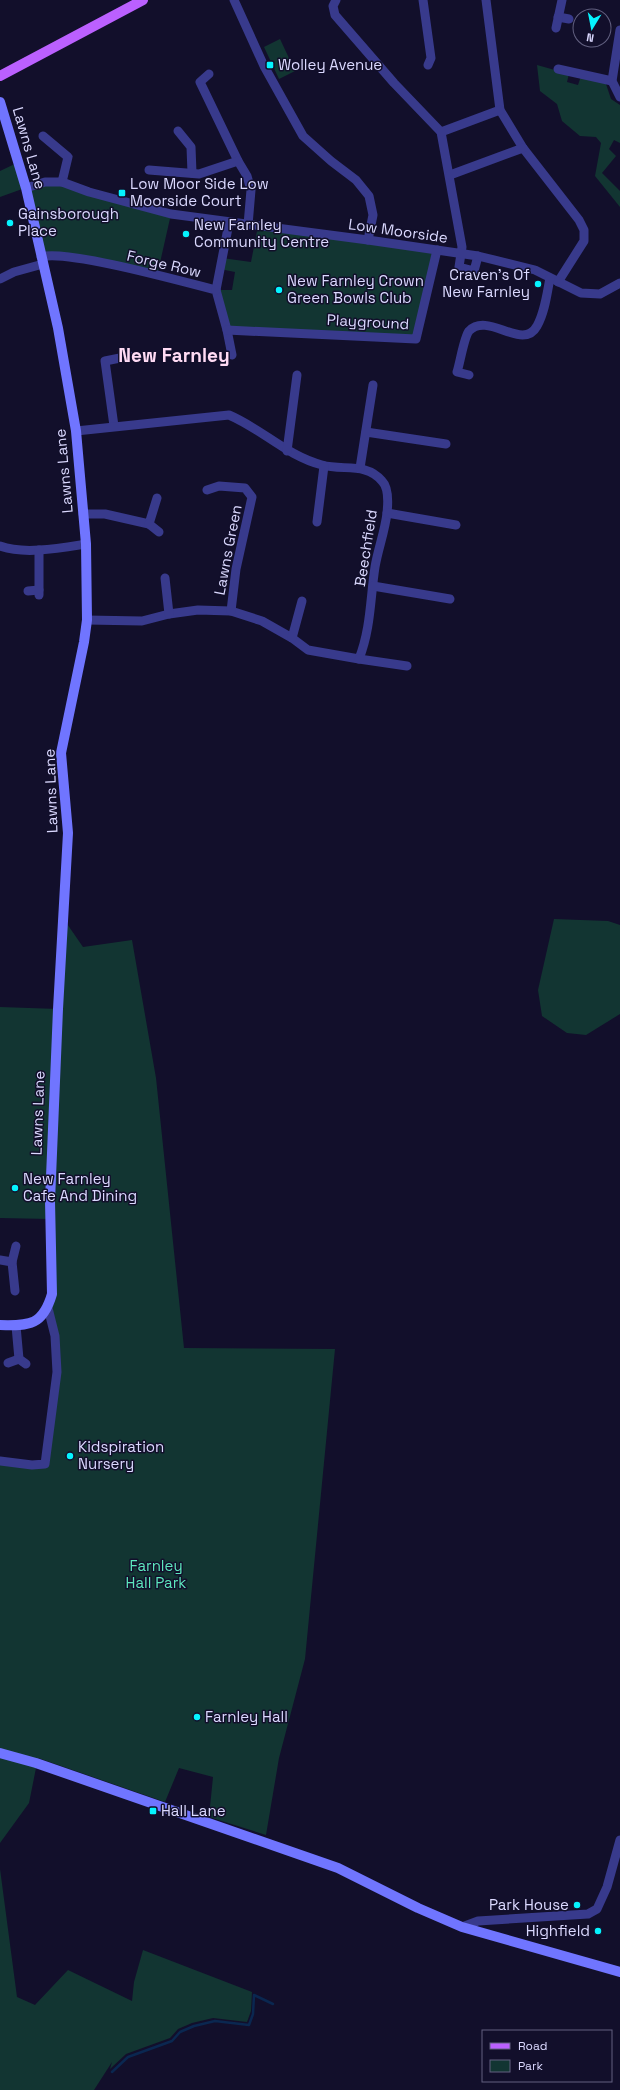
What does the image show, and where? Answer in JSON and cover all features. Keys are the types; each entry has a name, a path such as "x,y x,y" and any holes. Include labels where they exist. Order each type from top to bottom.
{"main road":[{"path":"0,76 143,0"}],"street":[{"path":"234,0 264,66 303,136 331,162 356,180 369,196 373,215 368,240"},
{"path":"336,0 333,11 335,16 394,83 441,132 450,175 462,254 459,267 474,271 478,256"},
{"path":"422,0 431,58 428,65"},
{"path":"469,375 457,372 468,332 476,325 489,325 518,335 530,334 537,326 554,280 584,241 584,230 579,220 523,148 500,110 486,0"},
{"path":"556,28 562,0"},
{"path":"558,16 569,19"},
{"path":"620,30 612,81 620,97"},
{"path":"558,69 612,81"},
{"path":"210,74 200,82 238,161 247,176 251,190 248,225"},
{"name":"Lawns Lane","path":"0,102 26,188 58,328 76,431 86,544 86,620 84,642 61,753 68,833 58,1009 50,1201 53,1280 52,1294 48,1308 54,1336 57,1372 45,1464 32,1465 0,1461"},
{"path":"441,132 500,110"},
{"path":"178,131 191,147 192,173"},
{"path":"43,136 68,157 62,182"},
{"path":"450,175 523,148"},
{"path":"149,170 199,174 238,161"},
{"name":"Low Moorside","path":"26,188 45,182 62,182 96,194 171,214 478,256 534,270 581,294 600,294 620,283"},
{"path":"216,290 229,223"},
{"name":"Playground","path":"227,330 416,339 437,250"},
{"name":"Forge Row","path":"0,279 42,260 47,255 79,259 216,290 232,355"},
{"path":"114,426 105,361 130,356"},
{"path":"287,450 297,375"},
{"path":"360,468 373,385"},
{"name":"Beechfield","path":"76,431 229,415 246,422 302,459 324,466 360,468 374,472 384,482 387,495 387,513 373,586 367,639 360,660"},
{"path":"366,432 446,444"},
{"path":"317,522 324,466"},
{"name":"Lawns Green","path":"207,490 219,486 245,488 252,497 236,570 231,611"},
{"path":"149,524 157,498"},
{"path":"387,513 456,525"},
{"path":"83,514 104,514 149,524 159,532"},
{"path":"0,546 6,548 39,550 86,544"},
{"path":"28,591 39,593 39,550"},
{"path":"165,578 169,614"},
{"path":"373,586 450,599"},
{"path":"292,638 302,601"},
{"path":"86,620 142,621 169,614 198,610 231,611 262,620 292,638 308,650 360,660 407,666"},
{"path":"15,1291 12,1262 16,1246"},
{"path":"0,1260 12,1262"},
{"path":"0,1325 16,1326 31,1323 42,1317 48,1308"},
{"path":"8,1363 22,1362 16,1326"},
{"path":"0,1753 36,1763 338,1868 418,1908 462,1927 620,1972"},
{"path":"462,1927 478,1921 574,1916 593,1912 597,1909 607,1887 620,1840"}],"green space":[{"path":"280,39 295,71 279,79 264,47"},
{"path":"537,65 569,74 567,82 578,85 581,76 606,84 611,99 620,105 620,143 614,140 609,149 616,156 602,173 620,191 620,207 595,176 601,143 596,137 580,136 562,121 557,104 540,91"},
{"path":"19,162 26,188 45,182 171,214 157,276 97,263 41,257 25,188 0,197 0,171"},
{"path":"258,226 437,250 416,339 227,330 216,290 232,290 235,272 220,269 222,258 251,262"},
{"name":"Farnley Hall Park","path":"63,918 83,947 132,940 156,1078 184,1348 335,1349 305,1659 279,1758 266,1835 209,1817 213,1777 179,1768 165,1802 38,1758 29,1803 0,1843 0,1461 45,1464 57,1372 51,1323 50,1219 0,1218 0,1007 58,1009"},
{"path":"554,919 608,921 620,925 620,1014 586,1035 567,1033 542,1016 538,990"},
{"path":"0,1869 17,1997 35,2005 68,1970 132,2001 134,1982 143,1950 252,1992 251,2011 247,2022 213,2018 192,2023 178,2029 170,2038 126,2054 110,2069 112,2062 94,2090 0,2090"}],"waterway":[{"path":"112,2072 128,2057 172,2041 180,2032 194,2026 215,2021 249,2025 253,2014 254,1995 273,2004"}],"place":[{"name":"Wolley Avenue","path":"270,65"},
{"name":"Low Moor Side Low Moorside Court","path":"122,193"},
{"name":"Gainsborough Place","path":"10,223"},
{"name":"New Farnley Community Centre","path":"186,234"},
{"name":"Craven's Of New Farnley","path":"538,284"},
{"name":"New Farnley Crown Green Bowls Club","path":"279,290"},
{"name":"New Farnley Cafe And Dining","path":"15,1188"},
{"name":"Kidspiration Nursery","path":"70,1456"},
{"name":"Farnley Hall","path":"197,1717"},
{"name":"Hall Lane","path":"153,1811"},
{"name":"Park House","path":"577,1905"},
{"name":"Highfield","path":"598,1931"}],"district":[{"name":"New Farnley","path":"174,355"}]}
